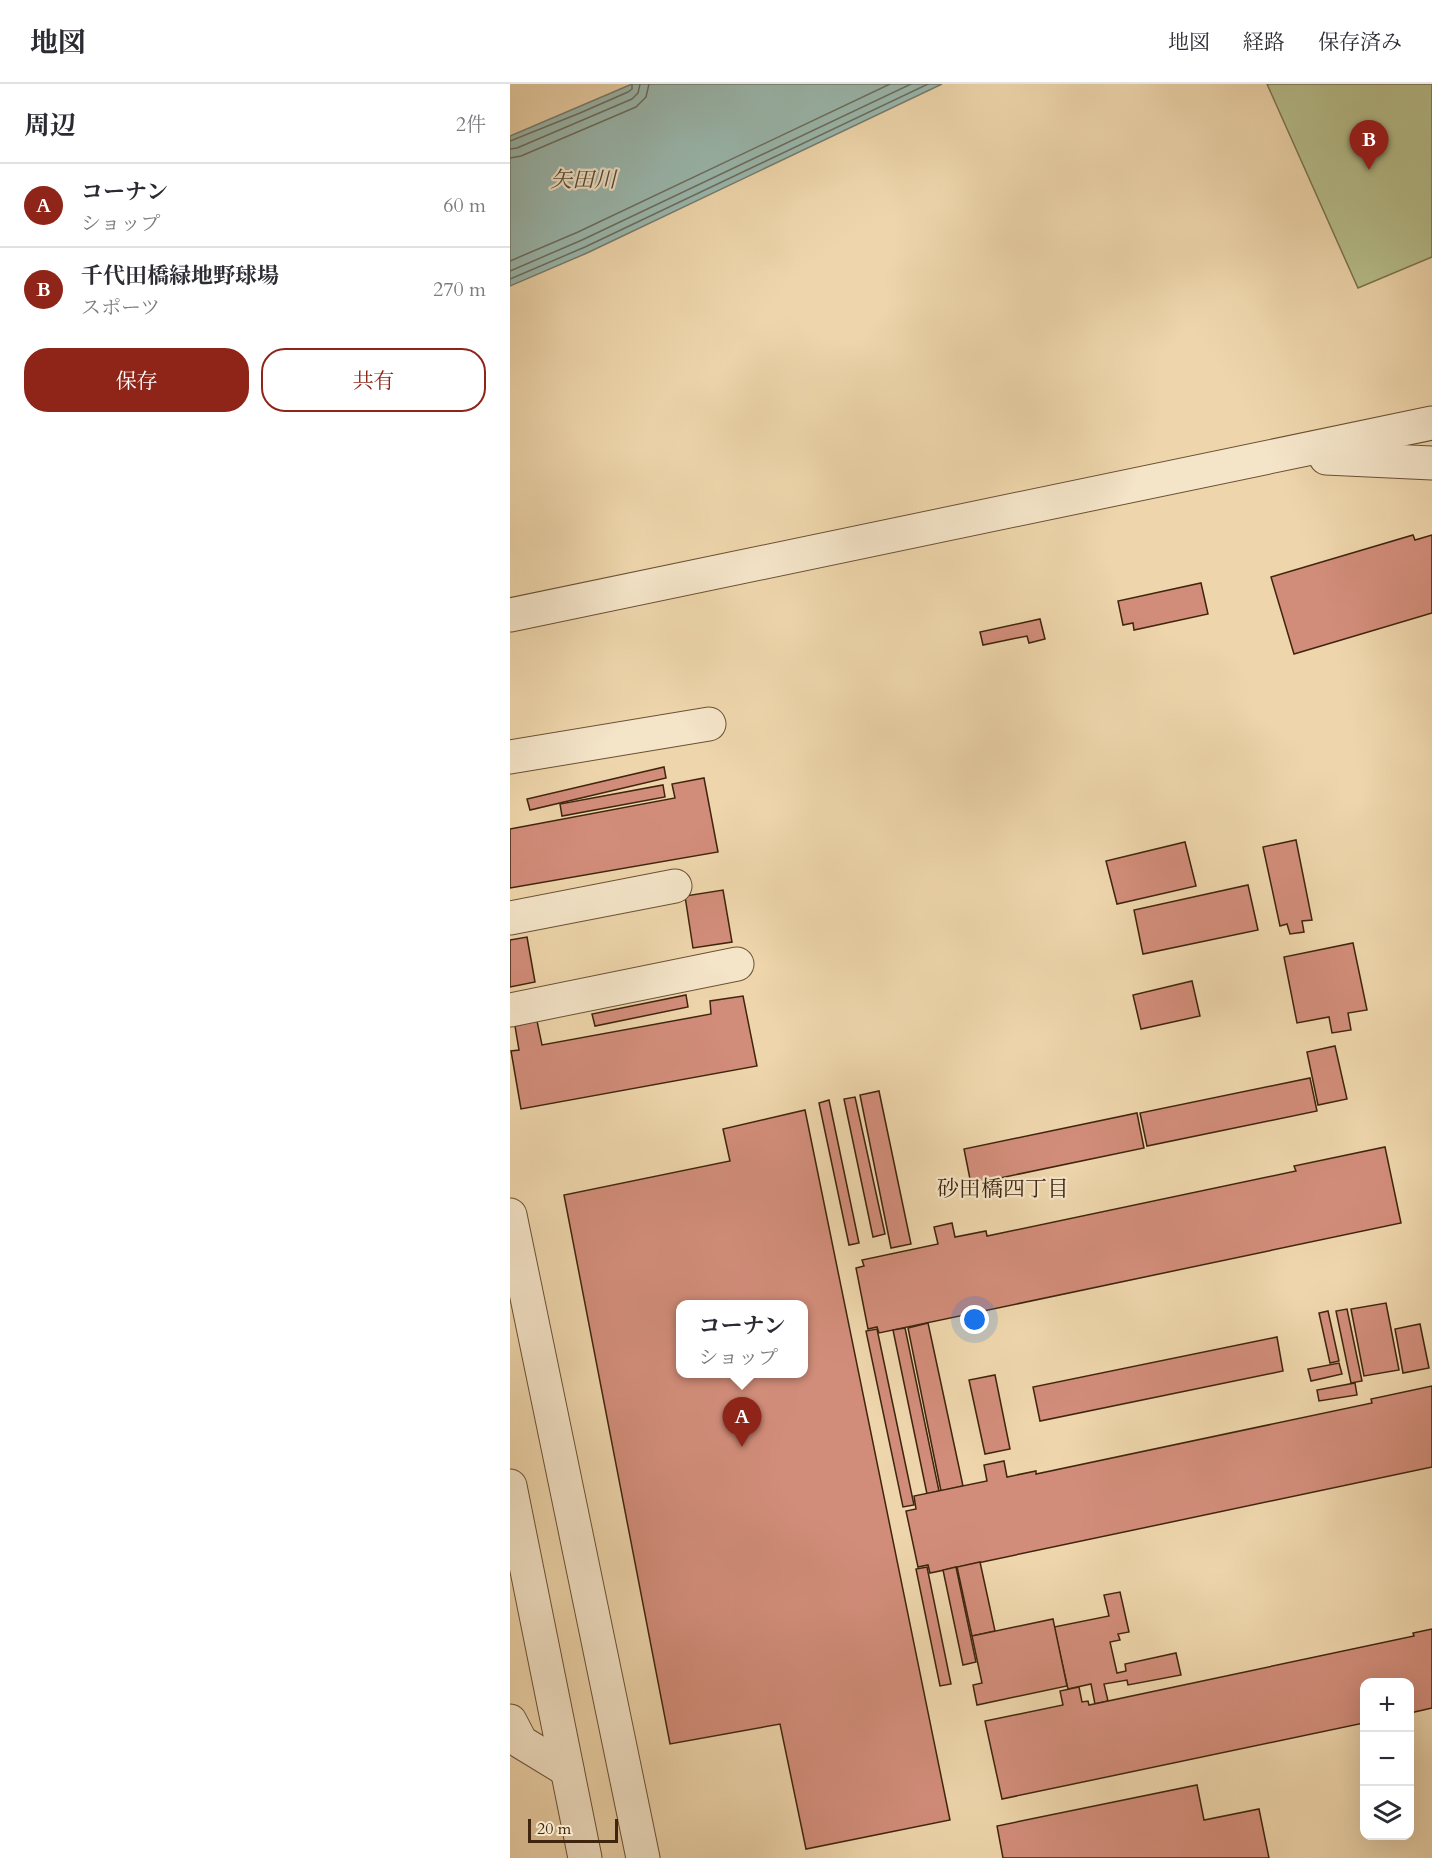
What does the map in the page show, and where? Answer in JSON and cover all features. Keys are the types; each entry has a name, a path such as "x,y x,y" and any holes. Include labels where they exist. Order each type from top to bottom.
{"street":[{"path":"510,615 1432,423"},
{"path":"1277,456 1432,462"},
{"path":"510,757 709,724"},
{"path":"510,918 675,886"},
{"path":"510,1010 737,964"},
{"path":"510,1215 643,1858"},
{"path":"510,1486 585,1858"},
{"path":"510,1721 521,1742 567,1770"}],"green space":[{"path":"1267,84 1432,84 1432,257 1358,288"}],"water":[{"name":"矢田川","path":"632,84 942,84 587,253 510,286 510,136"}],"building":[{"path":"1413,535 1415,540 1432,535 1432,613 1294,654 1271,577"},
{"path":"1201,583 1208,614 1134,630 1133,623 1123,625 1118,601"},
{"path":"1040,619 1045,639 1029,643 1027,636 983,645 980,632"},
{"path":"664,767 666,778 530,810 527,799"},
{"path":"704,778 718,852 510,888 510,829 675,798 672,784"},
{"path":"663,785 665,797 562,816 560,804"},
{"path":"1296,840 1312,920 1302,921 1304,932 1290,934 1287,924 1280,926 1263,847"},
{"path":"1185,842 1196,886 1117,904 1106,861"},
{"path":"1248,885 1258,930 1143,954 1134,910"},
{"path":"723,890 732,942 693,948 685,896"},
{"path":"527,937 535,982 510,987 510,940"},
{"path":"1353,943 1367,1010 1348,1013 1351,1030 1332,1033 1329,1017 1297,1023 1284,957"},
{"path":"1192,981 1200,1016 1141,1029 1133,995"},
{"path":"686,995 688,1007 595,1026 592,1014"},
{"path":"743,996 757,1066 521,1109 511,1051 519,1050 515,1026 537,1021 542,1045 711,1014 710,1001"},
{"path":"1335,1046 1347,1099 1318,1105 1307,1052"},
{"path":"1310,1078 1317,1111 1147,1146 1140,1113"},
{"path":"879,1091 911,1244 891,1248 860,1095"},
{"path":"855,1097 885,1234 873,1237 844,1099"},
{"path":"829,1100 859,1243 849,1245 819,1103"},
{"path":"805,1110 950,1820 806,1849 780,1724 670,1744 564,1195 730,1161 723,1129"},
{"path":"1137,1113 1144,1148 971,1184 964,1149"},
{"path":"1385,1147 1401,1223 879,1333 877,1327 868,1329 856,1268 864,1266 862,1260 938,1244 934,1227 952,1223 955,1237 986,1231 987,1236 1296,1171 1294,1166"},
{"path":"1386,1303 1399,1370 1364,1376 1351,1309"},
{"path":"1347,1309 1362,1381 1351,1383 1336,1311"},
{"path":"1328,1311 1339,1361 1330,1363 1319,1313"},
{"path":"928,1323 963,1486 941,1491 908,1328"},
{"path":"1420,1324 1429,1368 1403,1373 1395,1329"},
{"path":"905,1328 939,1491 927,1494 893,1330"},
{"path":"877,1329 914,1505 903,1507 866,1331"},
{"path":"1277,1337 1283,1371 1040,1421 1033,1387"},
{"path":"1339,1363 1342,1374 1311,1381 1308,1369"},
{"path":"995,1375 1010,1449 985,1454 969,1380"},
{"path":"1355,1383 1357,1395 1319,1401 1317,1390"},
{"path":"1432,1386 1432,1467 930,1573 928,1565 918,1567 906,1511 916,1509 914,1496 987,1481 984,1465 1004,1461 1007,1477 1036,1471 1036,1474 1372,1403 1371,1399"},
{"path":"980,1562 995,1631 972,1636 957,1567"},
{"path":"927,1567 951,1684 940,1686 916,1569"},
{"path":"956,1567 976,1662 963,1665 943,1570"},
{"path":"1120,1592 1129,1632 1118,1634 1120,1640 1110,1642 1117,1673 1126,1671 1125,1664 1176,1653 1181,1675 1128,1685 1127,1680 1104,1684 1108,1701 1095,1704 1091,1684 1068,1689 1054,1627 1109,1616 1104,1595"},
{"path":"1053,1619 1067,1686 977,1705 973,1685 982,1683 972,1636"},
{"path":"1432,1629 1432,1708 1414,1712 1414,1678 1360,1678 1360,1724 1002,1799 985,1721 1063,1705 1060,1691 1079,1687 1082,1702 1088,1701 1089,1705 1414,1636 1413,1633"},
{"path":"1197,1785 1204,1820 1259,1809 1269,1858 1003,1858 997,1826"}],"place":[{"name":"千代田橋緑地野球場","path":"1369,170"},
{"name":"コーナン","path":"742,1447"}],"district":[{"name":"砂田橋四丁目","path":"1003,1189"}]}
